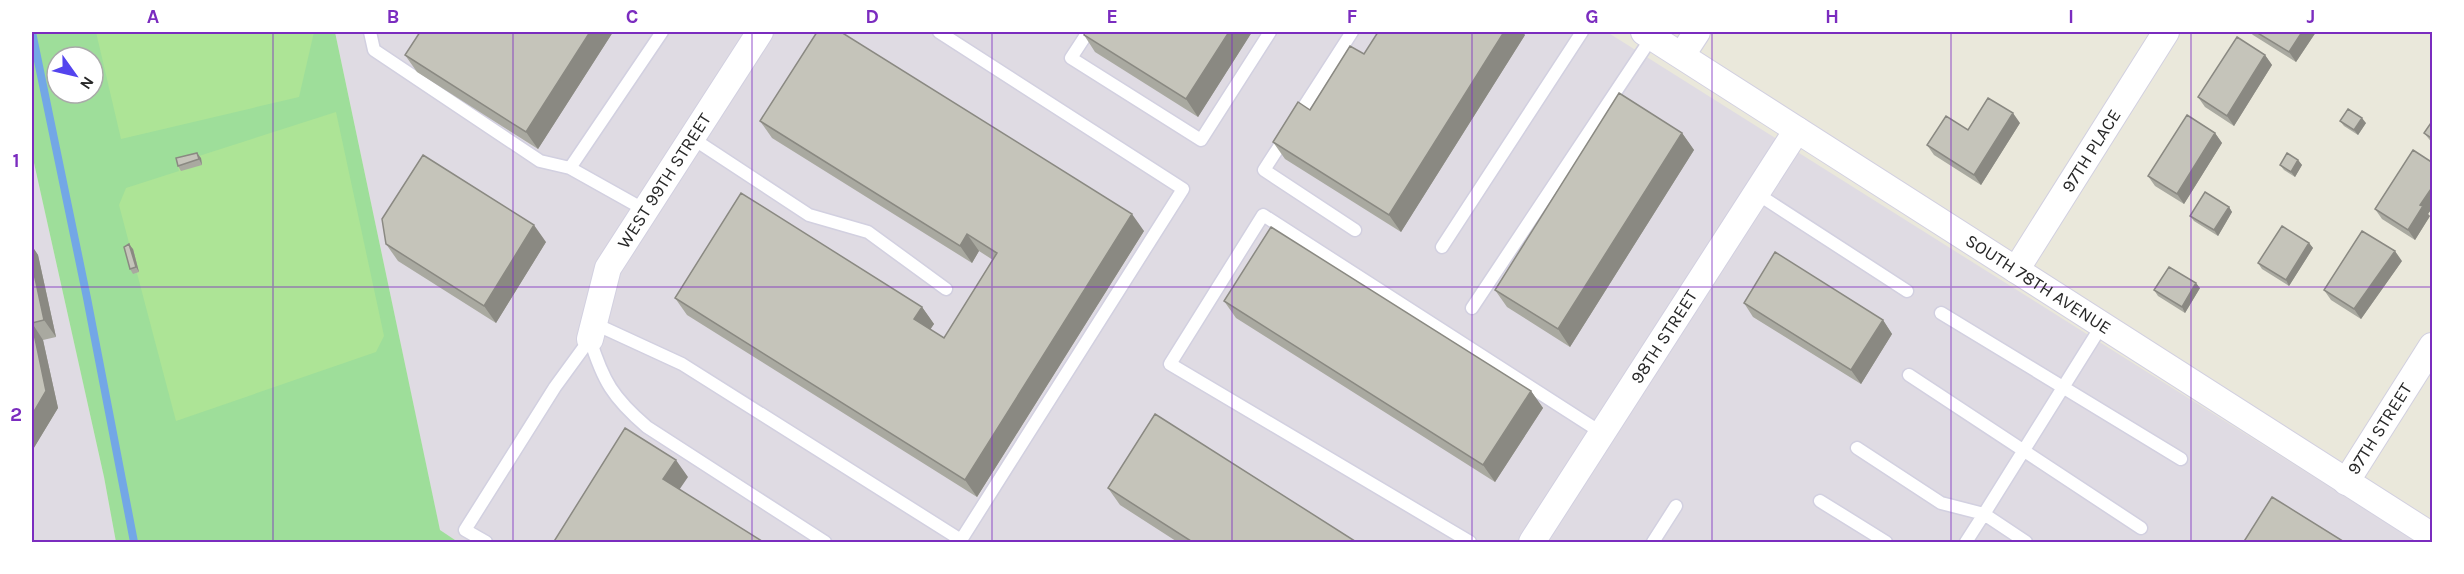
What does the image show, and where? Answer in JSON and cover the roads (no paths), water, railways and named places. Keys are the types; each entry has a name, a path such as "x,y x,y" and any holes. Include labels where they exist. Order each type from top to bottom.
{"street":[{"name":"WEST 99TH STREET","path":"592,331 608,268 760,32"},
{"path":"1682,55 1697,32"},
{"name":"97TH PLACE","path":"2016,270 2166,32"},
{"name":"SOUTH 78TH AVENUE","path":"1648,34 2433,536"},
{"name":"98TH STREET","path":"1532,543 1797,130"},
{"name":"97TH STREET","path":"2346,482 2433,346"}],"lane":[{"path":"370,32 374,50 540,161 570,168 645,210"},
{"path":"570,168 662,32"},
{"path":"592,331 682,364 961,540 1183,189 939,32"},
{"path":"1088,32 1071,58 1201,140 1270,32"},
{"path":"1352,32 1264,170 1355,230"},
{"path":"1442,247 1582,32"},
{"path":"1472,308 1648,34"},
{"path":"692,138 809,215 868,232 946,289"},
{"path":"1756,193 1907,291"},
{"path":"1470,543 1170,364 1263,216 1602,433"},
{"path":"1941,313 2181,459"},
{"path":"1966,543 2102,325"},
{"path":"486,543 465,530 592,331"},
{"path":"592,331 601,373 616,396 647,427 825,543"},
{"path":"1909,375 2141,528"},
{"path":"1857,448 1941,503 1984,514 2026,543"},
{"path":"1820,501 1886,543"},
{"path":"1653,543 1676,506"}],"waterway":[{"path":"32,32 134,542"}]}
